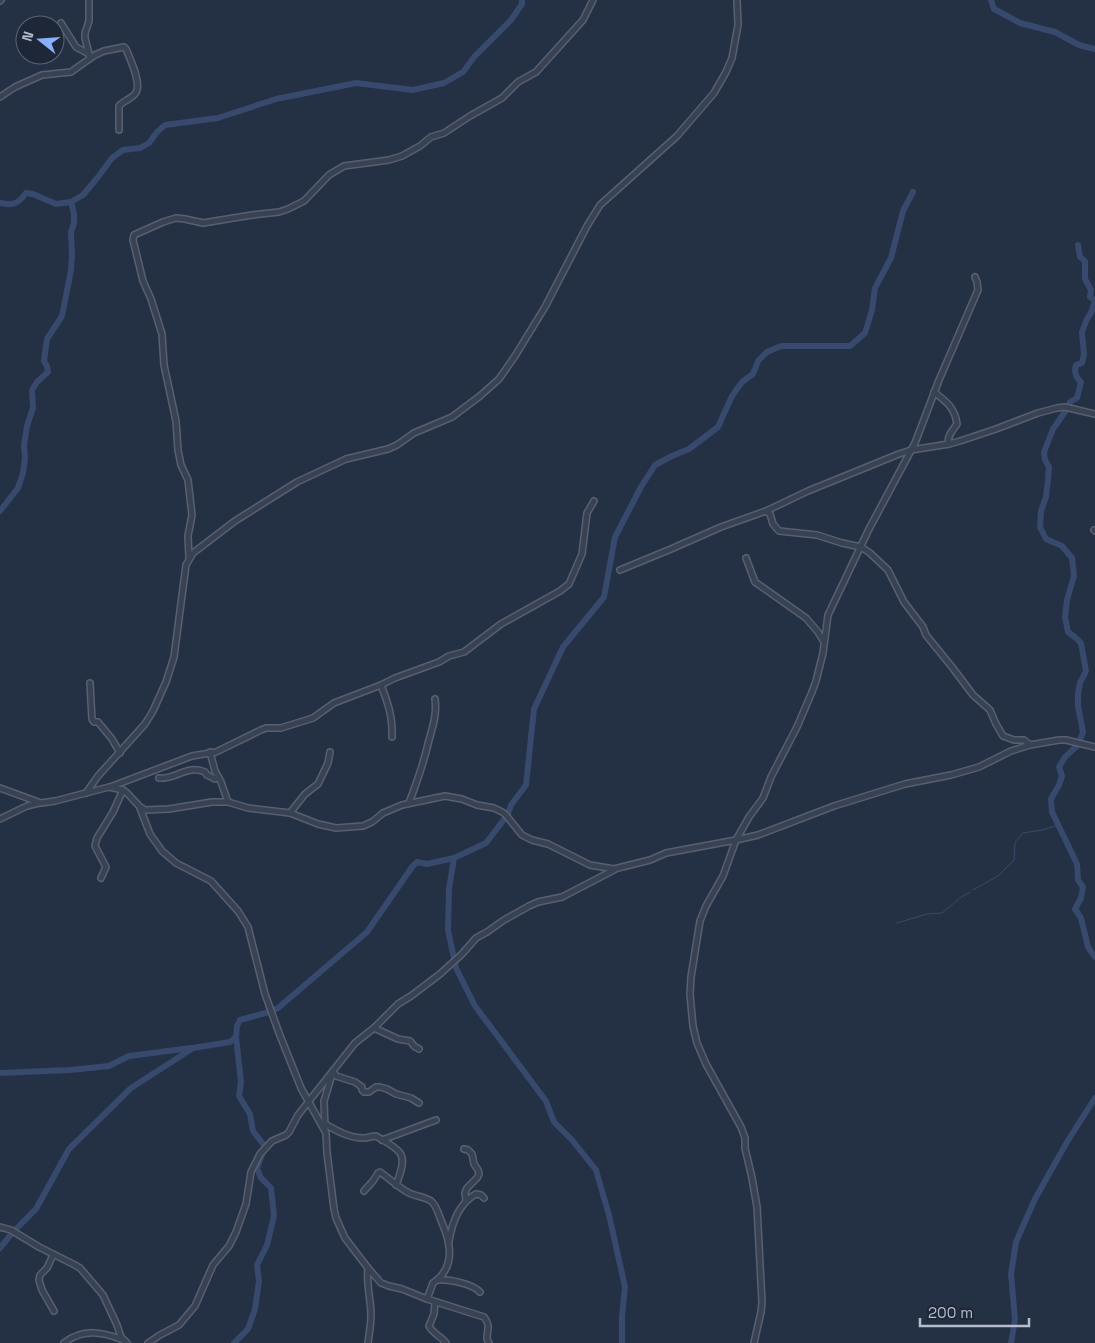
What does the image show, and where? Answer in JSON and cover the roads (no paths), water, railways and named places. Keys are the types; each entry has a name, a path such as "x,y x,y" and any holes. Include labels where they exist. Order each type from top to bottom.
{"street":[{"path":"89,0 90,21 84,38 89,56"},
{"path":"86,793 98,776 145,724 166,682 174,657 189,558 188,536 192,515 188,480 181,464 178,450 176,421 164,365 162,334 144,281 133,240 134,236 176,218 203,223 279,212 304,201 330,175 344,166 389,160 402,156 431,137 444,133 502,98 518,82 536,72 583,20 593,0"},
{"path":"189,558 192,552 235,521 296,482 346,459 388,449 433,424 452,417 480,396 499,378 545,307 600,205 677,136 714,93 732,58 738,25 737,0"},
{"path":"65,30 73,44 89,56"},
{"path":"0,97 15,87 42,75 71,72 89,56 122,47 126,49 137,80 137,88 135,94 119,106 119,130"},
{"path":"754,1343 762,1302 758,1213 755,1190 741,1128 706,1064 697,1044 693,1026 690,994 691,977 700,920 723,876 736,840 763,798 771,777 797,727 812,692 824,642 828,615 922,427 934,392 978,290 975,277"},
{"path":"934,392 952,407 956,417 957,424 949,437 949,444"},
{"path":"620,570 721,527 766,511 877,462 911,450 949,444 978,436 1038,413 1057,408 1065,407 1095,414"},
{"path":"0,819 27,806 109,787 192,756 216,752 266,728 281,728 313,718 334,703 439,662 449,656 464,652 501,624 569,584 582,554 587,513 594,501"},
{"path":"766,511 770,514 773,524 779,531 817,535 861,547 886,566 904,602 923,627 926,635 973,695 990,710 1003,736 1014,740 1024,740 1030,745"},
{"path":"746,558 755,582 806,618 824,642"},
{"path":"90,683 92,719 106,730 120,753"},
{"path":"381,685 391,714 392,738"},
{"path":"409,803 435,722 436,710 434,699"},
{"path":"148,1343 179,1326 195,1306 213,1265 236,1232 246,1204 250,1178 255,1164 267,1146 289,1132 295,1119 308,1101 334,1072 355,1043 374,1028 398,1004 455,961 476,938 504,920 538,902 562,897 614,869 650,860 666,853 736,840 765,832 834,806 905,784 951,775 979,767 1006,753 1030,745 1066,740 1095,747"},
{"path":"210,752 215,771 228,802"},
{"path":"290,813 305,794 318,784 328,763 330,752"},
{"path":"173,763 176,774"},
{"path":"159,778 162,779 189,770 201,770 215,779 218,777"},
{"path":"109,787 123,790 131,796 140,808 150,834 162,851 176,863 211,881 244,918 269,1004 291,1062 308,1101 326,1133"},
{"path":"0,788 41,803"},
{"path":"101,878 106,867 95,846 97,838 113,812 123,790"},
{"path":"140,808 158,810 212,802 228,802 248,808 290,813 326,827 344,828 367,825 383,813 409,803 445,796 494,808 505,814 525,837 548,844 590,864 614,869"},
{"path":"374,1028 398,1039 410,1041 420,1049"},
{"path":"334,1072 336,1076 355,1082 362,1087 364,1092 367,1093 376,1087 380,1087 411,1098 419,1103"},
{"path":"334,1072 324,1101 327,1159 336,1218 345,1238 381,1283 484,1317 488,1322 489,1329 486,1342"},
{"path":"382,1140 436,1120"},
{"path":"325,1124 346,1135 362,1138 376,1136 401,1153 400,1175 396,1185"},
{"path":"464,1149 472,1154 479,1174 467,1188 465,1193 466,1201"},
{"path":"364,1191 380,1172 407,1192 431,1202 437,1209 449,1244"},
{"path":"427,1299 433,1283 445,1271 449,1262 449,1244 453,1223 458,1213 466,1201 476,1194 484,1198"},
{"path":"0,1227 11,1230 53,1255 80,1268 100,1290 118,1325 123,1342"},
{"path":"53,1255 47,1268 40,1275 39,1280 42,1290 54,1311"},
{"path":"368,1268 368,1295 371,1316 368,1343"},
{"path":"437,1280 476,1287 480,1292"},
{"path":"435,1302 434,1314 429,1326 432,1332 446,1343"},
{"path":"64,1343 84,1334 106,1334 114,1336 123,1342"}],"waterway":[{"path":"0,203 15,203 26,193 56,204 71,202 83,195 112,158 123,150 140,148 149,143 165,125 218,118 276,99 356,83 413,90 444,83 463,72 475,56 511,20 522,4 522,0"},
{"path":"991,0 994,9 1020,23 1055,32 1079,45 1095,49"},
{"path":"508,814 511,805 526,785 534,709 563,647 604,597 615,537 641,487 655,465 689,449 718,427 732,396 742,382 753,374 758,361 767,352 781,346 850,346 865,333 872,310 875,288 891,258 903,211 913,192"},
{"path":"0,511 18,488 23,473 24,445 27,426 33,408 32,390 37,382 48,372 44,361 47,339 62,316 71,270 71,232 74,223 71,202"},
{"path":"1069,405 1070,402 1077,398 1081,382 1075,370 1076,365 1082,363 1084,354 1082,332 1095,301 1090,297 1091,290 1085,279 1085,261 1080,257 1078,245"},
{"path":"1067,409 1053,429 1044,452 1045,460 1049,467 1040,527 1046,539 1062,546 1072,558 1074,576 1067,600 1065,617 1068,632 1081,643 1086,671 1080,683 1078,694 1078,706 1083,732 1080,740"},
{"path":"1077,746 1065,757 1059,767 1062,776 1051,799 1052,812 1077,864 1078,880 1083,887 1081,898 1075,909 1081,918 1088,947 1095,957"},
{"path":"0,1248 36,1209 69,1149 131,1088 193,1048 230,1042 236,1037 237,1026 240,1020 278,1008 367,932 417,862 427,864 454,858 486,843 505,818"},
{"path":"973,890 998,876 1014,860 1015,842 1023,833 1059,825"},
{"path":"454,858 449,889 448,930 456,968 475,1006 546,1101 554,1122 572,1140 596,1170 609,1215 625,1287 622,1343"},
{"path":"897,923 927,914 942,913 970,892"},
{"path":"234,1343 248,1329 255,1309 259,1281 257,1265 267,1245 274,1216 271,1188 261,1178 257,1168 264,1145 253,1131 250,1114 239,1096 241,1082 236,1037"},
{"path":"0,1073 109,1066 129,1056 191,1048"},
{"path":"1011,1343 1015,1320 1011,1274 1016,1242 1035,1199 1067,1142 1095,1098"}]}
